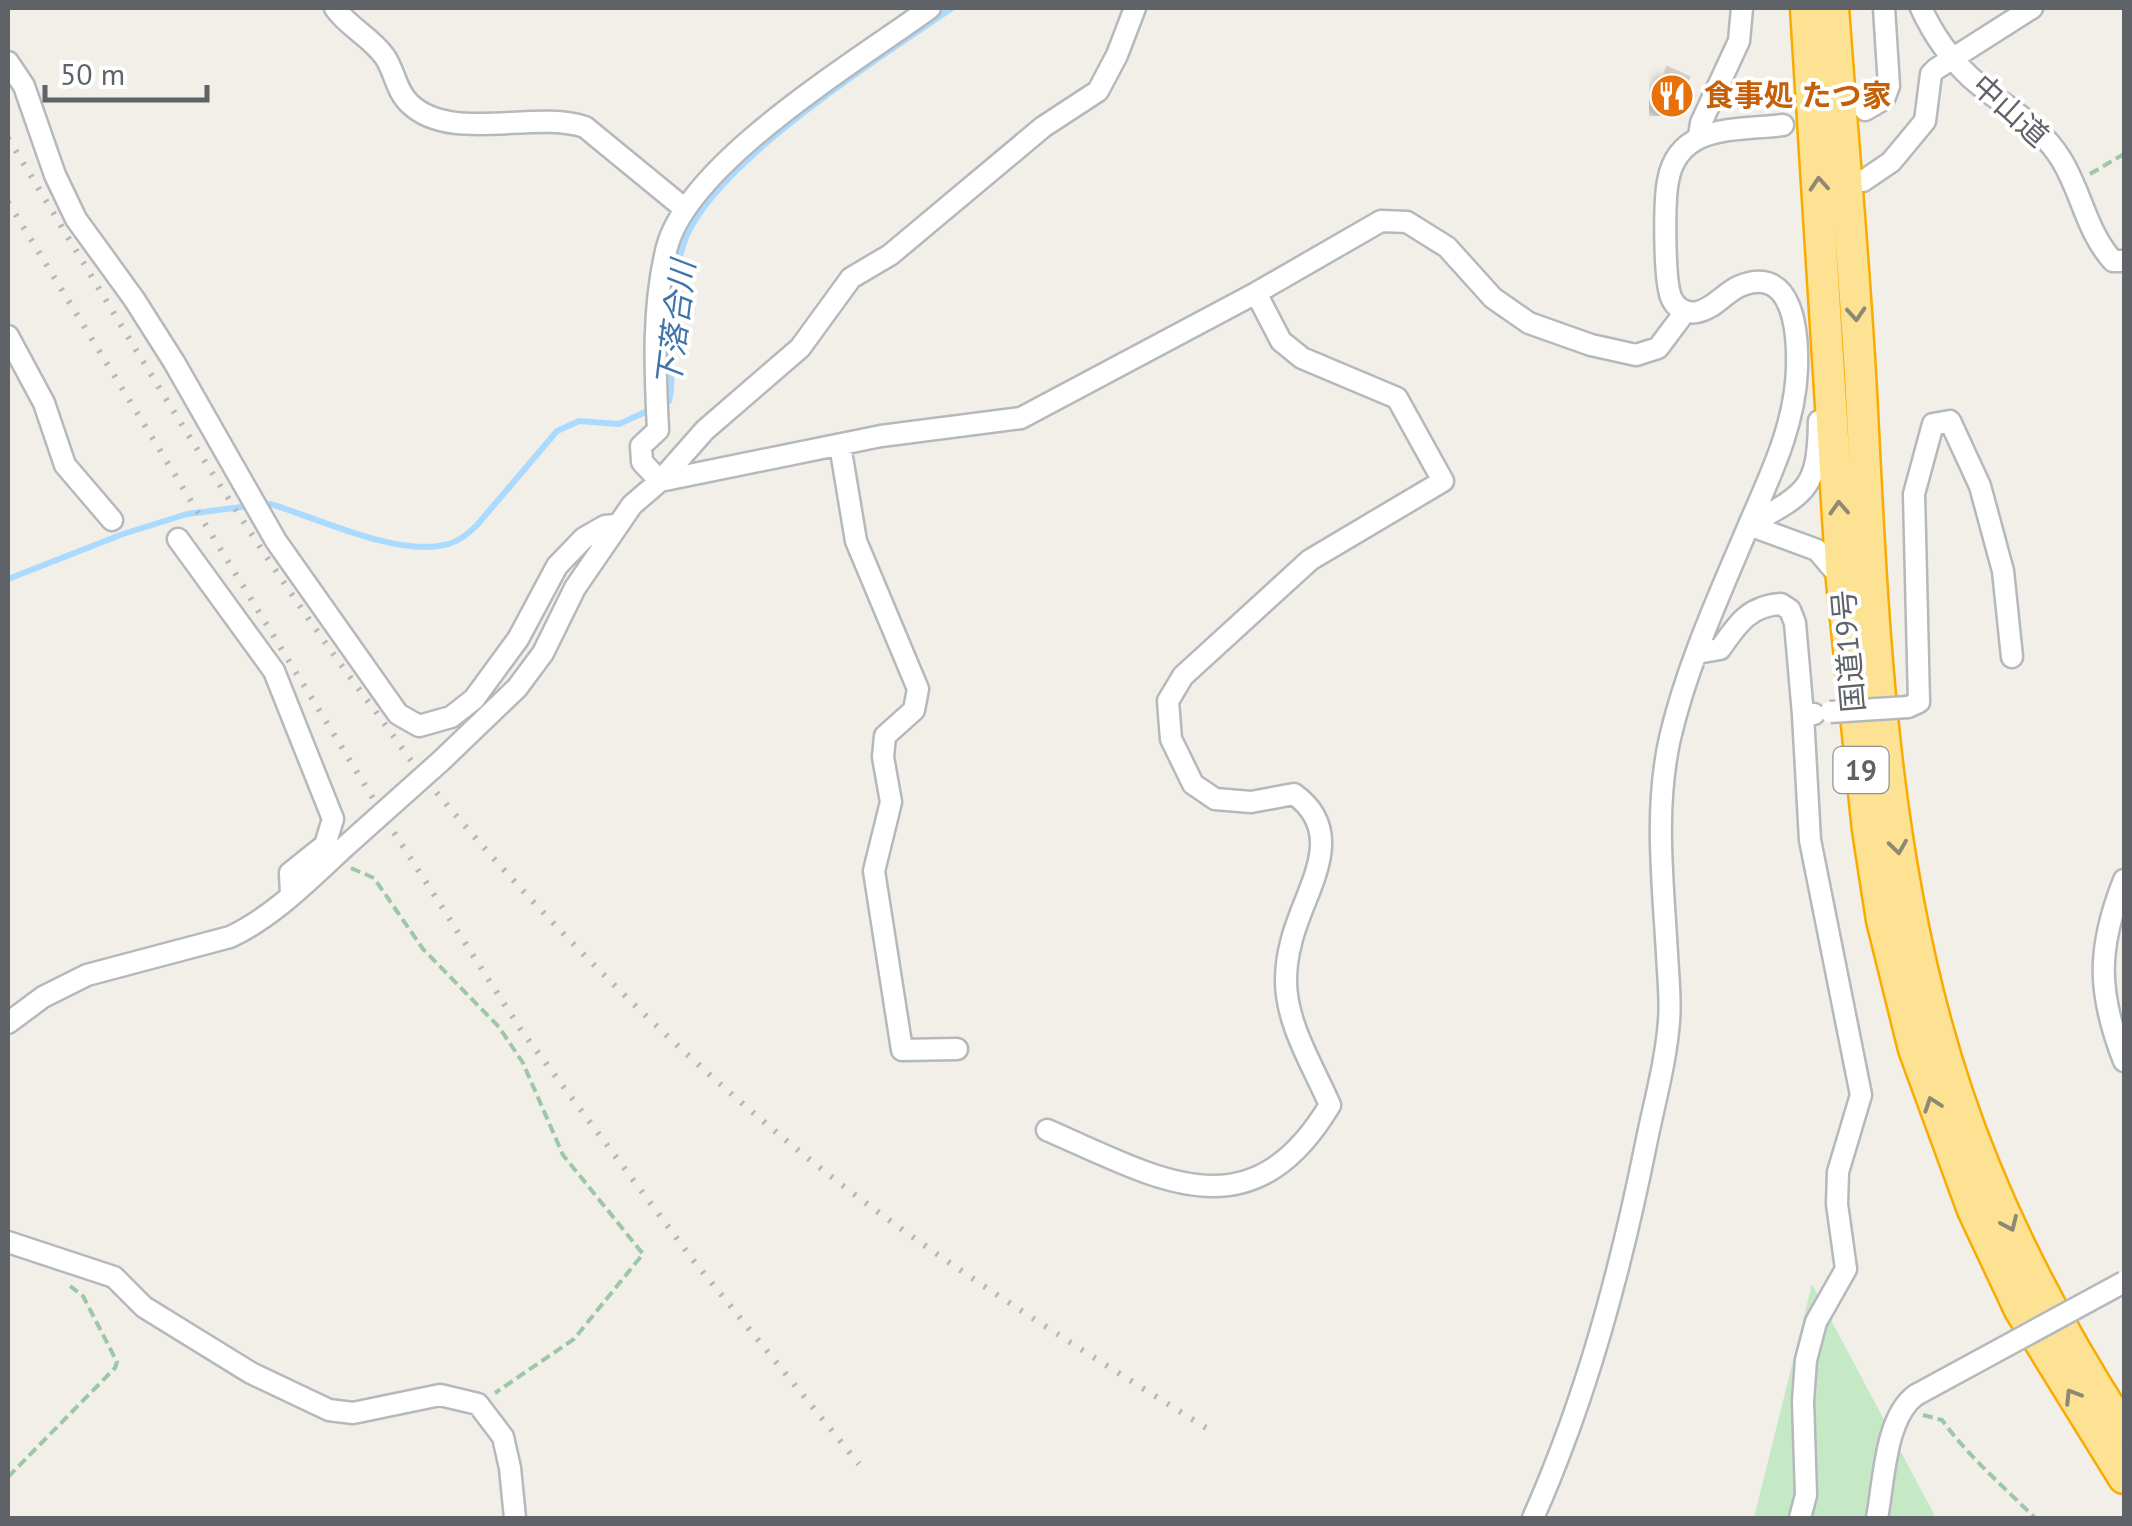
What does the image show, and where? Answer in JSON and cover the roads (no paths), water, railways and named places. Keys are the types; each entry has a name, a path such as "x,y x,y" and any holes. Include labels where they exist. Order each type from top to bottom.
{"highway":[{"name":"国道19号","path":"1806,8 1842,581 1868,830 1882,920 1914,1049 1973,1210 2020,1310 2124,1478"},
{"name":"国道19号","path":"1832,8 1882,727 1910,922 1956,1093 1985,1166 2041,1288 2088,1375 2124,1430"}],"street":[{"path":"335,8 386,58 399,91 412,107 436,119 464,123 565,120 584,127 685,209"},
{"path":"660,481 642,462 641,446 658,430 654,335 668,244 685,209 755,133 930,8"},
{"path":"8,1024 43,997 87,975 230,937 249,928 291,896 442,760 517,688 543,654 575,588 616,525 706,430 800,348 851,278 890,254 1043,127 1070,113 1098,91 1117,55 1134,8"},
{"path":"1699,136 1739,41 1742,8"},
{"path":"1865,110 1884,99 1888,86 1884,8"},
{"name":"中山道","path":"1921,8 1970,77 2044,136 2072,182 2094,239 2113,261 2124,261"},
{"path":"1864,181 1891,162 1925,121 1931,74 2032,8"},
{"path":"8,62 24,86 55,174 76,219 164,346 261,518 331,624 398,714 418,726 450,718 474,699 518,639 556,566 584,538 605,526 616,525"},
{"path":"1532,1518 1561,1456 1596,1355 1660,1077 1669,1020 1661,798 1668,744 1696,653 1777,463 1790,418 1797,369 1793,310 1780,292 1756,282 1731,291 1710,308 1685,312 1676,306 1668,284 1667,189 1673,162 1682,147 1699,136 1783,125"},
{"path":"660,481 881,436 1021,418 1256,293 1380,221 1407,222 1447,247 1493,298 1528,324 1591,344 1636,355 1658,348 1685,312"},
{"path":"1048,1130 1185,1186 1223,1188 1255,1178 1285,1161 1311,1136 1330,1106 1293,1020 1286,984 1291,942 1317,876 1322,833 1308,804 1294,794 1250,802 1215,799 1193,784 1171,739 1168,701 1183,676 1310,560 1443,481 1397,398 1302,358 1281,341 1256,293"},
{"path":"8,336 44,403 65,465 112,520"},
{"path":"1749,525 1790,500 1813,478 1819,410 1832,391"},
{"path":"1803,715 1908,707 1919,702 1914,494 1933,424 1950,421 1980,486 2003,571 2012,657"},
{"path":"840,445 856,541 918,690 914,710 885,736 883,757 891,802 874,871 902,1050 956,1049"},
{"path":"1749,525 1817,550 1842,581"},
{"path":"178,538 274,671 332,818 325,845 290,873 291,896"},
{"path":"1696,653 1720,650 1744,616 1756,608 1780,604 1790,610 1795,623 1810,840 1861,1095 1838,1172 1837,1204 1846,1269 1816,1322 1806,1360 1806,1495 1800,1518"},
{"path":"2124,880 2108,920 2104,971 2111,1027 2124,1061"},
{"path":"8,1242 114,1278 144,1307 236,1364 329,1410 353,1413 440,1395 478,1404 503,1437 515,1518"},
{"path":"1877,1518 1895,1419 1916,1394 2124,1282"}],"waterway":[{"name":"下落合川","path":"663,404 669,401 671,386 670,329 677,271 697,217 723,184 799,116 952,8"},
{"name":"下落合川","path":"261,505 271,504 381,541 425,547 449,544 477,525 557,431 579,421 619,424 652,409"},
{"path":"8,579 123,534 187,514 249,506"}],"railway":[{"path":"8,138 178,419 313,625 422,775 518,886 659,1028 809,1159 955,1267 1211,1431"},
{"path":"8,202 393,831 521,1030 693,1260 859,1464"}],"place":[{"name":"食事処 たつ家","path":"1672,96"}]}
